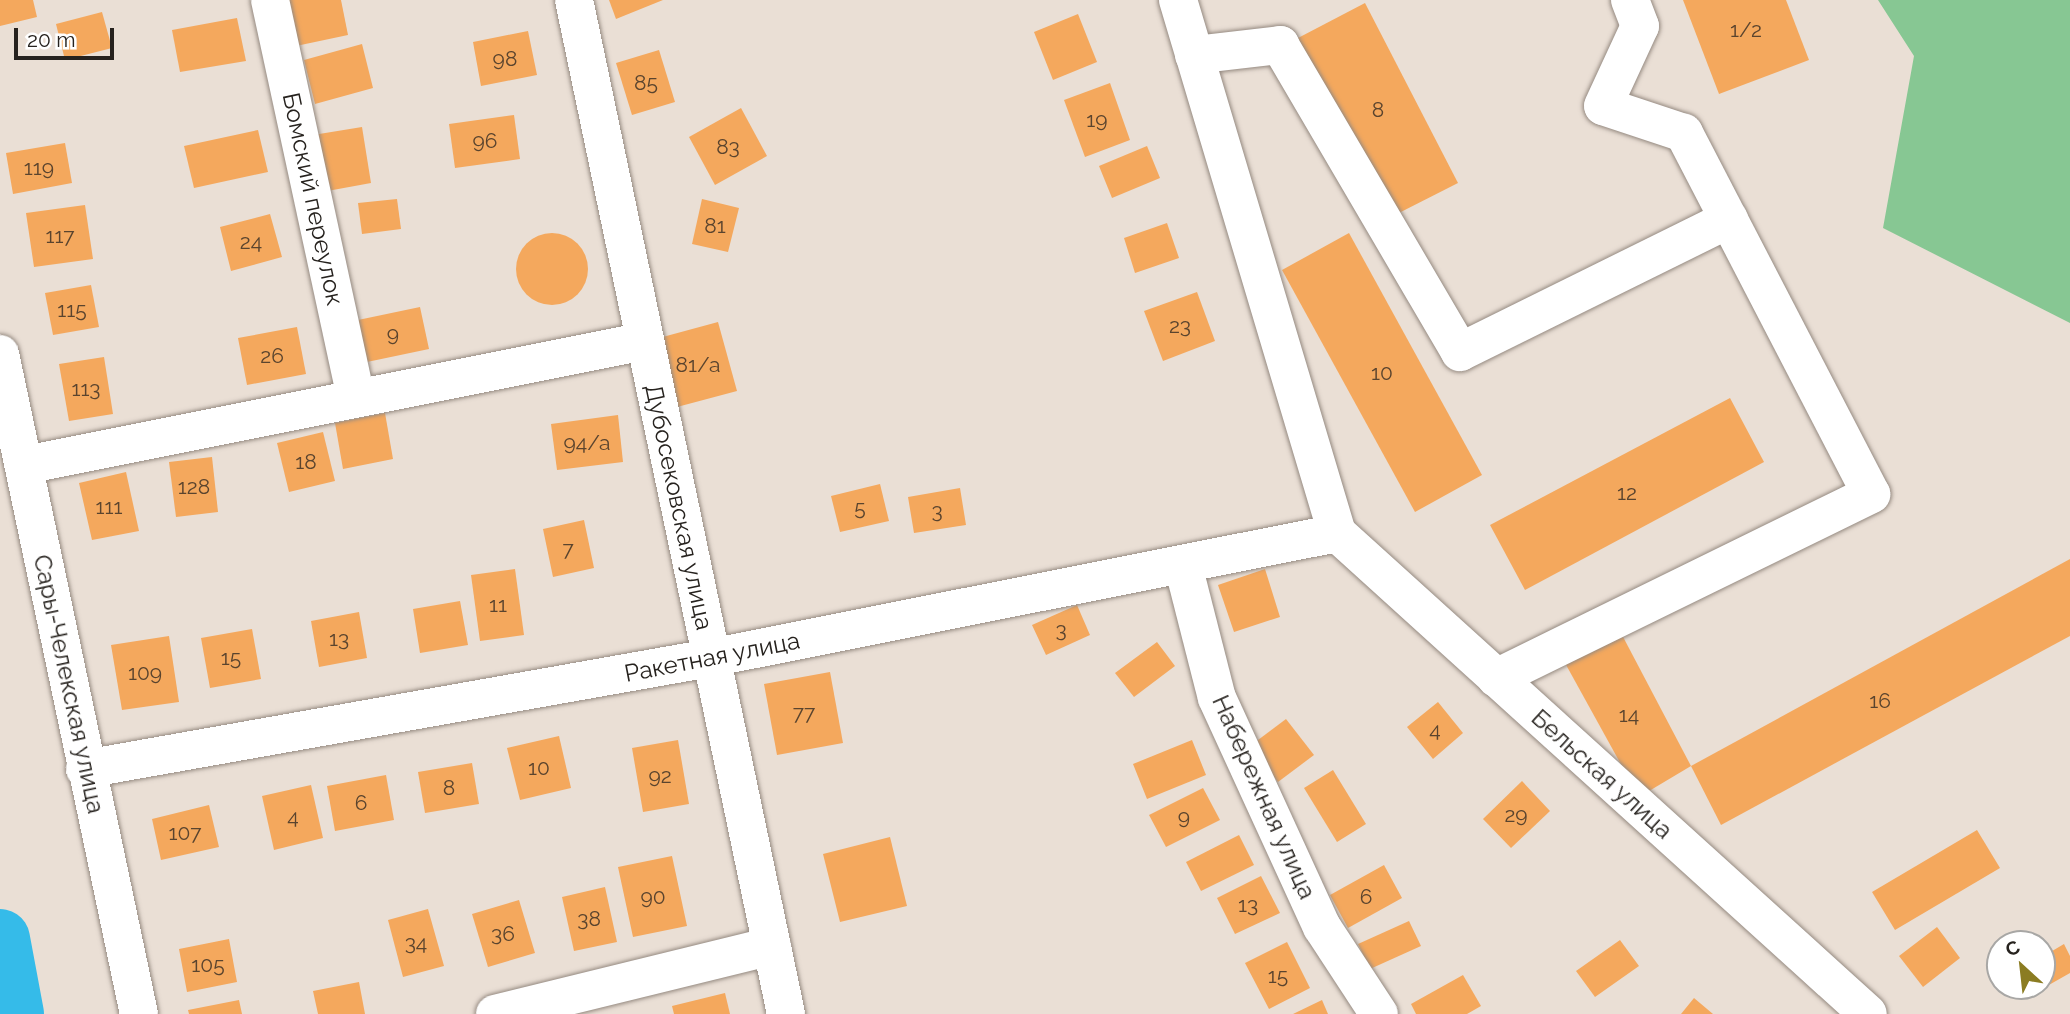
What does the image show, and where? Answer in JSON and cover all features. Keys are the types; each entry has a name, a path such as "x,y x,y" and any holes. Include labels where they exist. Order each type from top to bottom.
{"street":[{"name":"Бомский переулок","path":"270,0 356,397"},
{"name":"Дубосековская улица","path":"574,0 786,1014"},
{"path":"1178,0 1337,533"},
{"path":"1496,678 1871,494 1684,133 1603,106 1640,26 1630,0"},
{"path":"1194,55 1280,45 1460,352 1729,219"},
{"path":"25,465 645,341"},
{"name":"Сары-Челекская улица","path":"0,354 25,465 85,769 139,1014"},
{"name":"Ракетная улица","path":"85,769 710,658 1337,533"},
{"name":"Бельская улица","path":"1337,533 1868,1014"},
{"name":"Набережная улица","path":"1183,565 1217,698 1322,927 1379,1014"},
{"path":"495,1014 772,946"}],"green space":[{"path":"1878,0 2070,0 2070,323 1883,228 1914,56"}],"building":[{"path":"0,0 33,0 37,17 0,26"},
{"path":"286,0 341,0 348,35 296,46"},
{"path":"609,0 663,0 616,19"},
{"path":"1683,0 1786,0 1809,60 1719,94"},
{"path":"1365,3 1458,183 1391,217 1298,38"},
{"path":"102,12 112,48 65,60 56,24"},
{"path":"1078,14 1097,62 1053,80 1034,32"},
{"path":"237,18 246,61 180,72 172,30"},
{"path":"528,31 537,75 481,86 473,42"},
{"path":"362,44 373,88 315,104 304,60"},
{"path":"659,50 675,102 632,115 616,63"},
{"path":"1110,83 1130,140 1085,157 1064,100"},
{"path":"741,108 767,156 715,185 689,137"},
{"path":"514,115 520,159 455,168 449,124"},
{"path":"362,127 371,183 322,192 313,135"},
{"path":"258,130 268,172 194,188 184,146"},
{"path":"65,143 72,183 13,194 6,153"},
{"path":"1147,146 1160,178 1112,198 1099,166"},
{"path":"397,199 401,229 362,234 358,203"},
{"path":"702,199 739,208 728,252 692,244"},
{"path":"85,205 93,259 34,267 26,213"},
{"path":"270,214 282,257 231,271 220,227"},
{"path":"1167,223 1179,258 1135,273 1124,238"},
{"path":"552,233 572,239 582,249 588,269 582,289 572,299 552,305 532,299 522,289 516,269 522,249 532,239"},
{"path":"1349,233 1482,475 1415,512 1282,270"},
{"path":"91,285 99,327 53,335 45,293"},
{"path":"1197,292 1215,341 1163,361 1144,311"},
{"path":"420,307 429,349 367,362 358,320"},
{"path":"718,322 737,391 677,407 659,338"},
{"path":"297,327 306,374 247,385 238,338"},
{"path":"104,357 113,414 69,421 59,364"},
{"path":"1730,398 1764,462 1525,590 1490,525"},
{"path":"385,413 393,459 343,469 335,423"},
{"path":"618,415 623,462 557,470 551,424"},
{"path":"323,432 335,481 289,492 277,443"},
{"path":"212,457 218,512 176,517 169,462"},
{"path":"126,472 139,531 92,540 79,483"},
{"path":"880,484 889,521 840,532 831,496"},
{"path":"960,488 966,525 914,533 908,497"},
{"path":"584,520 594,568 553,577 543,529"},
{"path":"2070,559 2070,636 1721,825 1691,766"},
{"path":"515,569 524,635 480,641 471,575"},
{"path":"1265,569 1280,617 1234,632 1218,585"},
{"path":"460,601 468,645 420,653 413,609"},
{"path":"1077,605 1090,635 1046,655 1032,625"},
{"path":"359,612 367,658 319,667 311,621"},
{"path":"252,629 261,679 210,688 201,638"},
{"path":"1621,633 1691,766 1639,797 1565,663"},
{"path":"169,636 179,702 122,710 111,645"},
{"path":"1157,642 1175,666 1134,697 1115,673"},
{"path":"830,672 843,743 777,755 764,684"},
{"path":"1438,702 1463,733 1433,759 1407,727"},
{"path":"1286,719 1314,755 1278,782 1250,746"},
{"path":"559,736 571,788 520,800 507,748"},
{"path":"678,740 689,804 643,812 632,748"},
{"path":"1192,740 1206,775 1147,799 1133,764"},
{"path":"472,763 479,804 425,813 418,772"},
{"path":"1333,770 1366,824 1337,842 1304,788"},
{"path":"386,775 394,820 335,831 327,786"},
{"path":"1522,781 1550,811 1511,848 1483,819"},
{"path":"311,785 323,838 274,850 262,796"},
{"path":"1203,788 1220,820 1166,847 1149,815"},
{"path":"209,805 219,847 161,860 152,819"},
{"path":"1977,830 2000,868 1895,930 1872,892"},
{"path":"1239,835 1254,865 1201,891 1186,862"},
{"path":"890,837 907,906 840,922 823,854"},
{"path":"672,856 687,926 633,937 618,867"},
{"path":"1384,865 1402,898 1348,928 1330,895"},
{"path":"1261,876 1280,913 1235,934 1217,898"},
{"path":"605,887 617,942 574,951 562,897"},
{"path":"519,900 535,953 488,967 472,914"},
{"path":"428,909 444,966 403,977 388,920"},
{"path":"1409,921 1421,946 1370,969 1358,944"},
{"path":"1937,927 1960,958 1923,987 1899,956"},
{"path":"229,939 237,982 187,992 179,949"},
{"path":"1620,940 1639,966 1595,997 1576,971"},
{"path":"1287,942 1310,988 1269,1009 1245,963"},
{"path":"2064,944 2070,956 2070,973 2056,981 2056,949"},
{"path":"1463,975 1481,1006 1467,1014 1416,1014 1411,1004"},
{"path":"359,982 365,1014 318,1014 313,991"},
{"path":"725,993 730,1014 674,1014 672,1006"},
{"path":"1694,998 1713,1014 1681,1014"},
{"path":"239,1000 242,1014 189,1014 188,1010"},
{"path":"1322,1000 1328,1014 1293,1014"}],"waterway":[{"path":"0,939 14,1014"}]}
